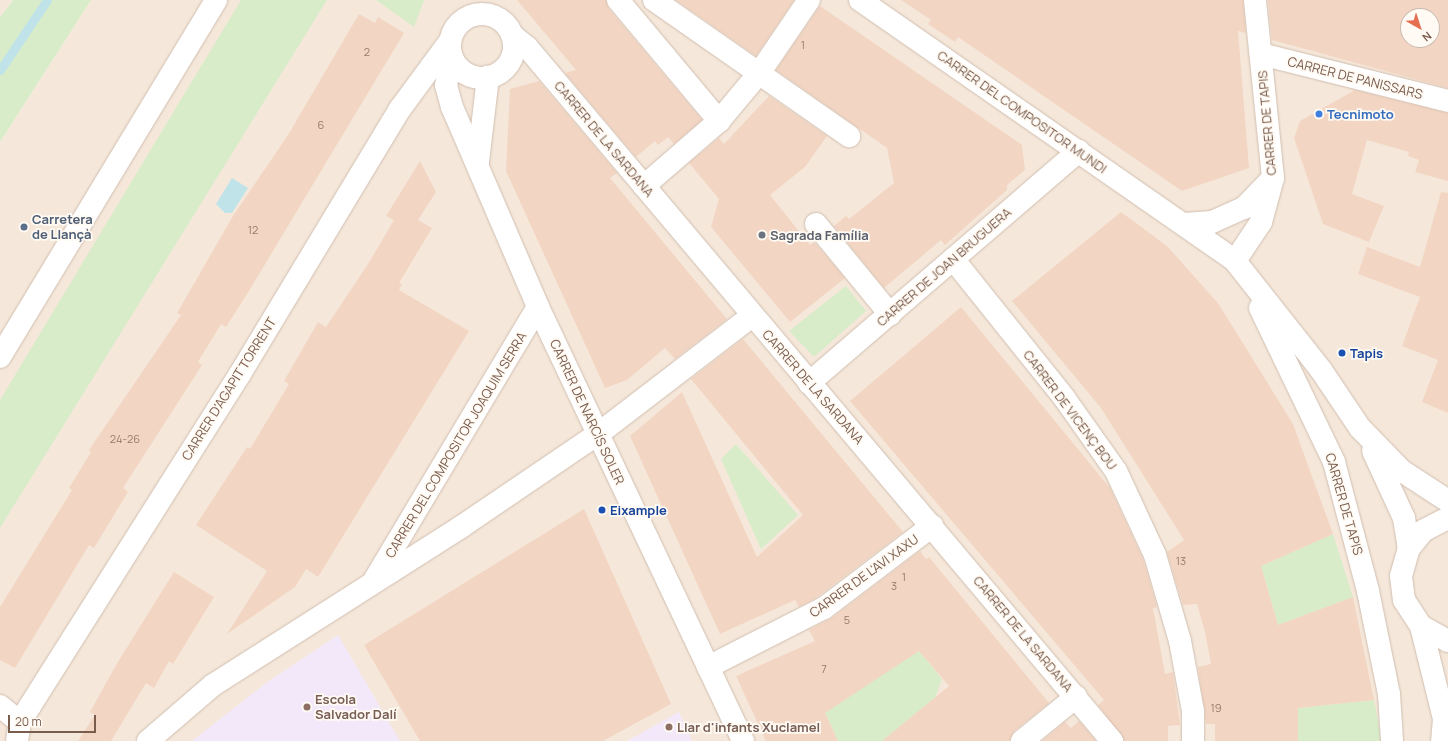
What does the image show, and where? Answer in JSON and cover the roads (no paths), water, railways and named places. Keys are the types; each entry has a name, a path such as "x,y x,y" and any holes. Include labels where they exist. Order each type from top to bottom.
{"street":[{"path":"0,357 216,0"},
{"path":"618,0 719,122"},
{"path":"654,0 760,72 849,136"},
{"path":"644,186 719,122 760,72 809,0"},
{"name":"CARRER DEL COMPOSITOR MUNDI","path":"860,0 1184,224"},
{"name":"CARRER DE TAPIS","path":"1235,261 1261,222 1273,178 1262,54 1255,0"},
{"path":"471,8 494,17 512,35 509,61 488,77 466,74 451,49 456,27 471,8"},
{"name":"CARRER DE LA SARDANA","path":"512,35 527,47 752,316 932,526 1112,741"},
{"name":"CARRER DE NARCÍS SOLER","path":"451,49 446,85 452,107 538,307 743,741"},
{"name":"CARRER D'AGAPIT TORRENT","path":"19,732 240,374 400,109 451,49"},
{"name":"CARRER DE PANISSARS","path":"1262,54 1448,102"},
{"name":"CARRER DE NARCÍS SOLER","path":"478,167 476,151 488,77"},
{"name":"CARRER DE JOAN BRUGUERA","path":"810,383 1078,151"},
{"path":"1184,224 1212,222 1244,208 1273,178"},
{"path":"816,224 890,314"},
{"name":"CARRER DE TAPIS","path":"1184,224 1235,261 1321,370 1360,428 1404,518 1409,548"},
{"name":"CARRER DE VICENÇ BOU","path":"952,259 1065,399 1116,471 1155,555 1178,634 1193,711 1193,741"},
{"name":"CARRER DE TAPIS","path":"1235,261 1334,462 1368,590 1389,694 1392,741"},
{"name":"CARRER DEL COMPOSITOR JOAQUIM SERRA","path":"373,583 538,307"},
{"name":"CARRER DEL COMPOSITOR JOAQUIM SERRA","path":"148,741 213,685 373,583 598,434 752,316"},
{"name":"CARRER DE TAPIS","path":"1360,428 1402,472 1448,501"},
{"path":"1442,741 1446,715 1421,626 1404,600 1401,576 1409,548 1423,531 1448,518"},
{"name":"CARRER DE L'AVI XAXU","path":"708,667 824,608 932,526"},
{"path":"1421,626 1448,641"},
{"path":"1022,741 1076,697"},
{"path":"0,706 19,732"}],"water":[{"path":"232,178 248,188 232,213 225,213 216,204"}],"waterway":[{"path":"0,70 47,0"}],"place":[{"name":"Tecnimoto","path":"1319,114"},
{"name":"Carretera de Llançà","path":"24,227"},
{"name":"Sagrada Família","path":"762,235"},
{"name":"Tapis","path":"1342,353"},
{"name":"Eixample","path":"602,510"},
{"name":"Escola Salvador Dalí","path":"307,707"},
{"name":"Llar d'infants Xuclamel","path":"669,727"}]}
